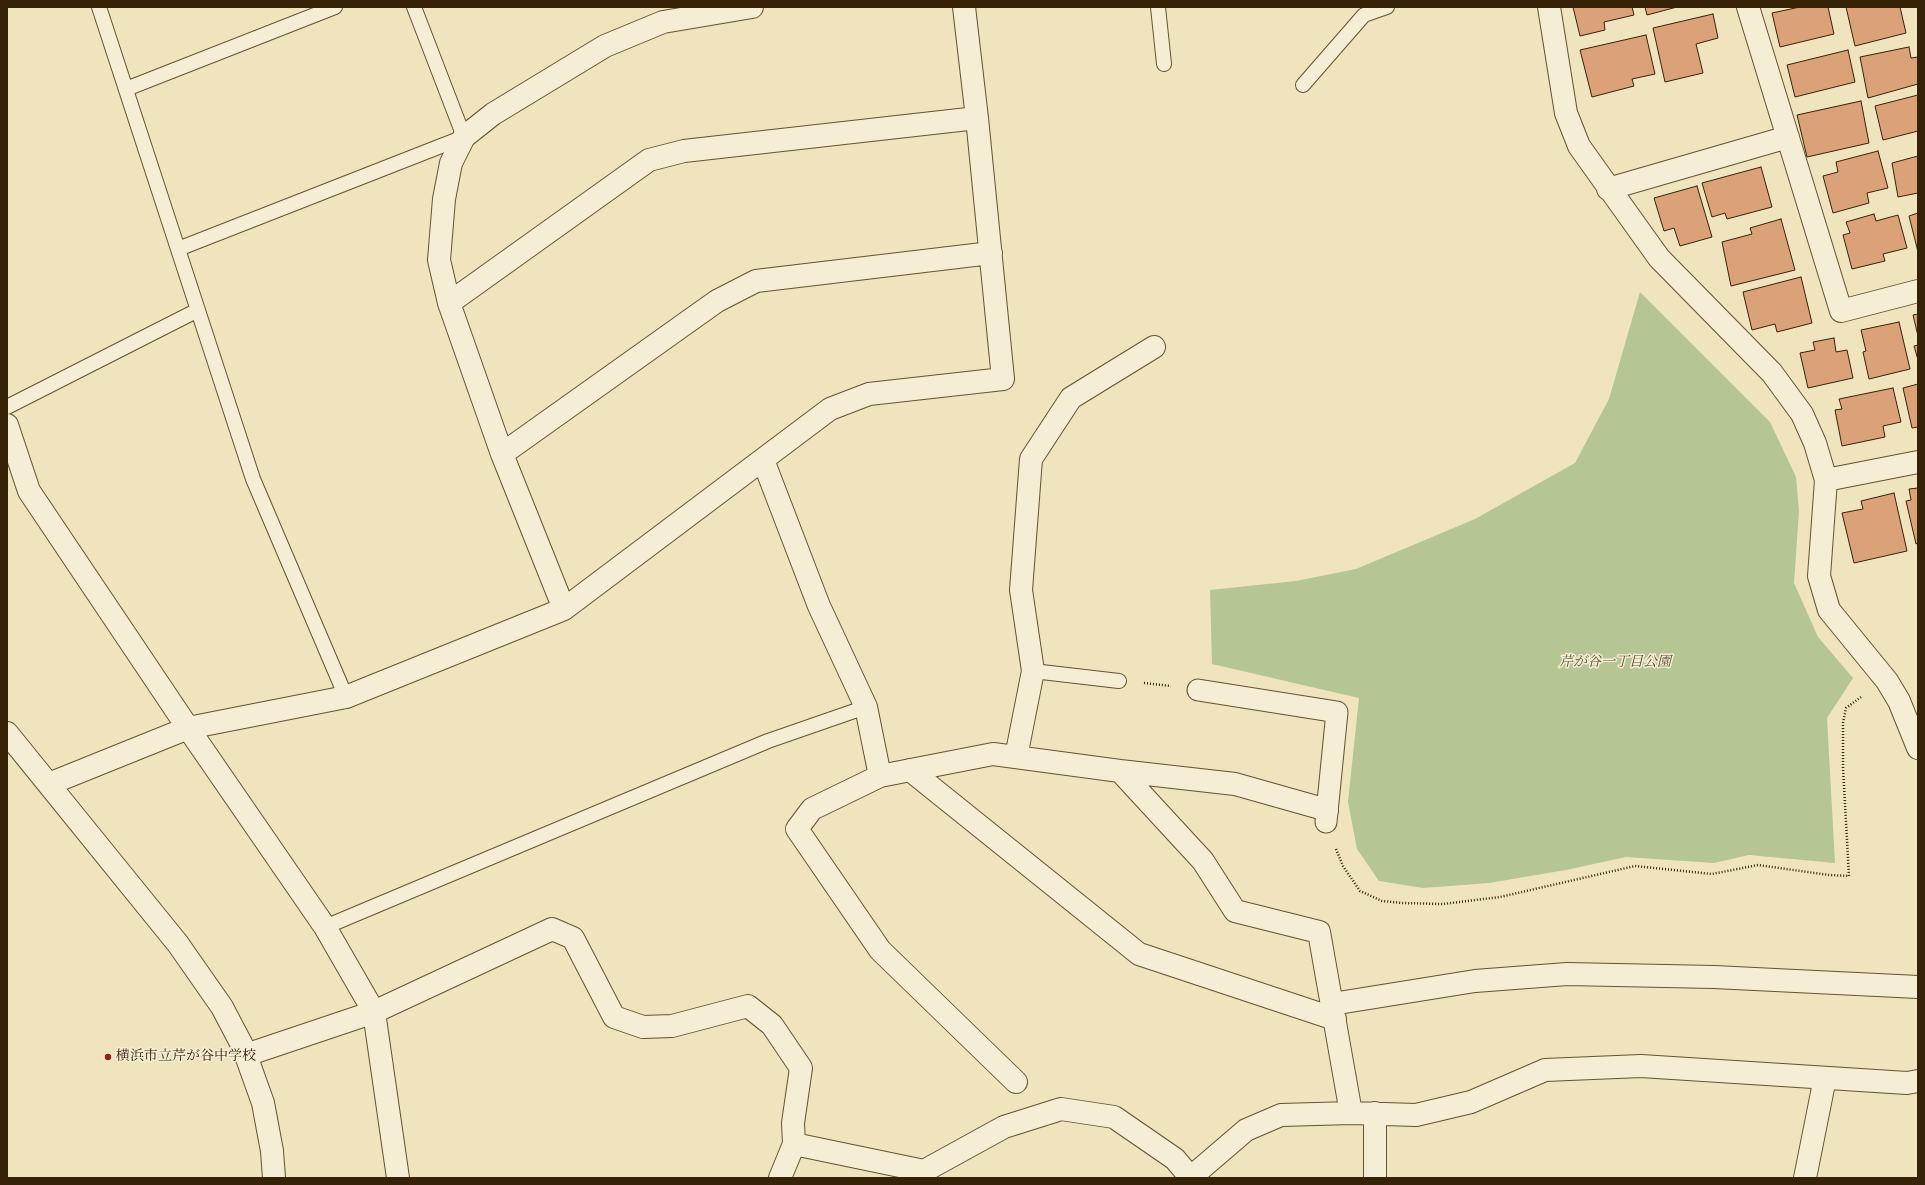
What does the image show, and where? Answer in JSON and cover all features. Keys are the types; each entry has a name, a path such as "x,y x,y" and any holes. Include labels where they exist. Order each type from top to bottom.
{"street":[{"path":"564,609 502,454 449,303 439,260 444,199 451,163 464,137 493,114 605,46 663,22 752,7"},
{"path":"49,784 188,728 346,697 564,609 830,409 869,394 1003,379 978,118 964,7"},
{"path":"1549,7 1566,113 1579,146 1608,189 1659,258 1772,373 1802,414 1815,443 1826,480 1819,576 1829,610 1887,681 1899,701 1918,748"},
{"path":"1748,7 1841,311 1918,291"},
{"path":"449,303 649,160 684,151 978,118"},
{"path":"1608,189 1788,137"},
{"path":"502,454 717,301 756,281 991,253"},
{"path":"1016,757 1033,671 1021,590 1031,459 1071,398 1154,347"},
{"path":"7,425 30,491 188,728 326,926 374,1012 398,1178"},
{"path":"763,460 819,606 866,707 880,776"},
{"path":"1826,480 1918,462"},
{"path":"1016,1082 880,950 797,829 812,809 880,776 993,754 1120,771 1235,784 1326,816 1337,712 1198,690"},
{"path":"7,733 178,944 222,1007 246,1055 264,1103 272,1152 274,1178"},
{"path":"910,770 1139,954 1334,1012 1475,981 1567,974 1714,977 1918,987"},
{"path":"1120,771 1203,861 1235,911 1319,932 1351,1113"},
{"path":"246,1055 374,1012 552,929 573,938 614,1017 643,1027 672,1026 748,1006 772,1025 801,1068 793,1123 794,1144 780,1178"},
{"path":"794,1144 923,1175 1004,1127 1061,1109 1114,1117 1175,1159 1190,1178 1246,1130 1281,1115 1351,1113 1416,1115 1471,1102 1544,1070 1641,1066 1906,1083 1918,1081"},
{"path":"1805,1178 1825,1078"},
{"path":"1375,1113 1375,1178"}],"lane":[{"path":"99,7 253,479 346,697"},
{"path":"126,89 335,7"},
{"path":"178,249 464,137 414,7"},
{"path":"1158,7 1164,64"},
{"path":"1303,85 1364,15 1387,7"},
{"path":"7,407 198,310"},
{"path":"1033,671 1119,681"},
{"path":"326,926 768,741 866,707"}],"path":[{"path":"1326,816 1343,866 1360,891 1382,901 1443,904 1500,896 1635,866 1712,874 1758,865 1829,875 1849,876 1843,768 1843,723 1846,708 1867,693"}],"green space":[{"name":"芹が谷一丁目公園","path":"1640,292 1770,422 1796,477 1799,511 1794,583 1818,637 1853,678 1827,718 1835,863 1749,855 1714,863 1626,857 1566,870 1489,883 1423,888 1379,881 1357,849 1348,802 1359,698 1212,664 1210,590 1296,581 1356,569 1475,519 1575,463 1609,399"}],"building":[{"path":"1573,7 1632,7 1634,15 1604,22 1605,30 1580,36"},
{"path":"1645,7 1677,7 1647,15"},
{"path":"1800,7 1828,7 1834,34 1780,47 1772,13"},
{"path":"1846,7 1900,7 1906,33 1855,46"},
{"path":"1713,14 1718,38 1696,44 1703,73 1665,82 1653,28"},
{"path":"1646,35 1655,74 1632,79 1634,86 1592,97 1580,50"},
{"path":"1909,47 1911,58 1918,57 1918,84 1868,98 1860,57"},
{"path":"1848,50 1855,82 1795,97 1787,65"},
{"path":"1918,95 1918,131 1883,140 1875,106"},
{"path":"1861,101 1869,143 1807,157 1797,115"},
{"path":"1878,151 1888,188 1867,193 1869,203 1833,213 1823,176 1838,172 1836,162"},
{"path":"1918,156 1918,193 1898,197 1892,163"},
{"path":"1761,167 1772,207 1727,219 1725,213 1712,217 1702,183"},
{"path":"1697,186 1712,237 1680,246 1674,228 1664,231 1654,198"},
{"path":"1918,213 1918,252 1909,216"},
{"path":"1874,214 1876,221 1898,215 1907,248 1883,254 1885,261 1852,269 1843,235 1850,233 1846,222"},
{"path":"1781,219 1795,270 1731,286 1722,242 1752,234 1750,228"},
{"path":"1801,277 1812,323 1777,332 1775,324 1752,330 1743,292"},
{"path":"1918,314 1918,336 1913,315"},
{"path":"1899,322 1910,369 1869,379 1863,352 1866,351 1861,330"},
{"path":"1834,338 1836,352 1847,350 1853,378 1808,388 1800,353 1815,350 1813,342"},
{"path":"1918,345 1918,360 1914,346"},
{"path":"1918,384 1918,427 1912,428 1903,388"},
{"path":"1893,388 1901,422 1883,426 1885,437 1842,446 1835,410 1842,409 1839,399"},
{"path":"1918,488 1918,543 1916,544 1906,501 1911,500 1909,489"},
{"path":"1894,493 1907,551 1854,563 1842,513 1863,509 1861,501"}],"place":[{"name":"横浜市立芹が谷中学校","path":"108,1057"}]}
